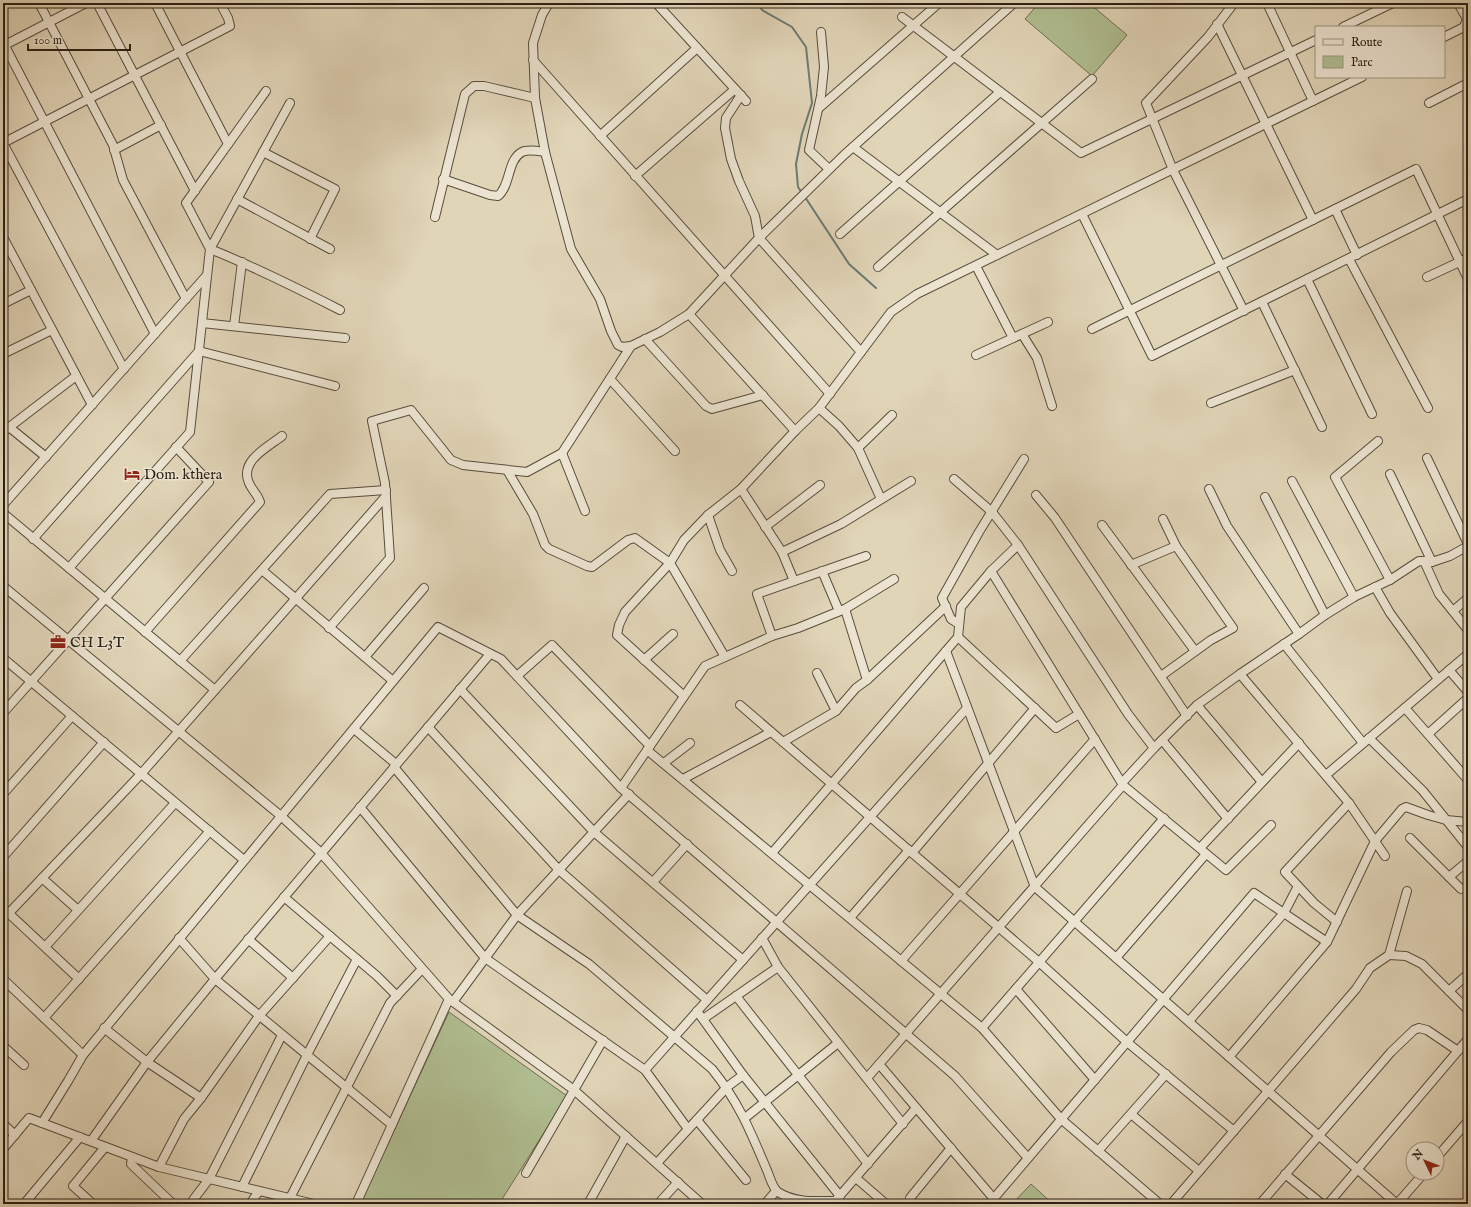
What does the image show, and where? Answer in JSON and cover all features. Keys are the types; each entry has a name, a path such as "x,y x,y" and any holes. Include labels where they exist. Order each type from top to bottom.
{"street":[{"path":"39,3 114,150 123,180 186,299"},
{"path":"86,3 4,44 155,334"},
{"path":"97,3 195,191"},
{"path":"156,3 228,144"},
{"path":"124,369 3,143 230,26 228,18 220,3"},
{"path":"656,3 743,98 726,118 725,128 731,158 739,180 756,216 759,238 861,352"},
{"path":"819,108 939,3"},
{"path":"547,4 533,43 535,98 545,152 571,249 600,299 611,331 618,344 622,347 631,346 660,332 689,314 759,238 829,169 1014,3"},
{"path":"1234,3 1208,37 1146,103 1173,170 1244,311"},
{"path":"1277,3 1268,5 1313,101"},
{"path":"1345,26 1393,3"},
{"path":"1445,37 1466,28 1466,19 1458,3"},
{"path":"902,17 1081,153 1315,40"},
{"path":"1218,24 1313,220"},
{"path":"821,32 824,67 819,108 809,150 829,169"},
{"path":"600,136 697,48"},
{"path":"533,60 830,394"},
{"path":"684,696 618,635 619,625 625,612 670,563 684,540 708,515 741,489 795,431 819,408 891,312 917,294 1360,78"},
{"path":"878,267 1092,79"},
{"path":"1429,103 1468,83"},
{"path":"435,217 443,179 465,94 474,86 484,86 535,98"},
{"path":"635,176 735,89"},
{"path":"266,91 186,203 210,249 280,279 340,310"},
{"path":"840,234 1000,92"},
{"path":"68,568 190,432 210,249 290,102"},
{"path":"114,150 161,125"},
{"path":"853,147 997,255"},
{"path":"443,179 490,195 498,196 503,192 514,160 522,152 528,150 545,152"},
{"path":"263,152 334,189 310,239"},
{"path":"1092,329 1416,169 1468,279"},
{"path":"238,199 330,249"},
{"path":"1082,214 1152,356 1468,199"},
{"path":"1335,209 1357,255"},
{"path":"3,237 6,252 31,290 92,405"},
{"path":"1427,277 1468,258"},
{"path":"1349,259 1428,408"},
{"path":"234,326 242,262"},
{"path":"976,266 1013,338"},
{"path":"3,505 208,275"},
{"path":"1307,279 1372,414"},
{"path":"3,304 31,290"},
{"path":"1262,302 1322,427"},
{"path":"689,314 795,431"},
{"path":"976,355 1048,322"},
{"path":"202,323 345,338"},
{"path":"3,354 52,330"},
{"path":"1022,334 1037,358 1052,406"},
{"path":"645,339 706,406 712,409 762,395"},
{"path":"330,628 390,558 386,493 372,421 411,410 451,460 463,465 527,472 562,453 631,346"},
{"path":"199,351 335,386"},
{"path":"33,539 199,351"},
{"path":"1211,403 1295,370"},
{"path":"46,457 6,430 76,376"},
{"path":"610,379 675,451"},
{"path":"819,408 839,426 858,448 881,499"},
{"path":"858,448 892,415"},
{"path":"145,632 260,502 259,498 248,482 248,467 258,454 282,436"},
{"path":"1378,441 1335,477 1390,580"},
{"path":"3,713 209,482 176,448"},
{"path":"562,453 585,511"},
{"path":"867,1078 1035,887 1154,748 1197,705 1325,615 1354,597 1390,580 1419,561 1428,562 1450,556 1468,545 1427,458"},
{"path":"960,624 951,619 942,598 1024,459"},
{"path":"506,470 533,514 545,545 549,549 592,567 628,540 635,538 670,563 725,657"},
{"path":"1390,474 1428,562 1440,594 1468,630"},
{"path":"954,480 992,512 1018,545 1128,714 1154,748"},
{"path":"782,552 841,524 910,481"},
{"path":"1292,481 1354,597"},
{"path":"765,527 820,484"},
{"path":"741,489 782,552 794,581"},
{"path":"1209,489 1227,526 1299,634"},
{"path":"180,661 330,494 386,493"},
{"path":"79,979 44,948 6,910 42,878 141,774 386,493"},
{"path":"1036,495 1055,518 1187,716"},
{"path":"1265,497 1325,615"},
{"path":"3,513 215,690"},
{"path":"708,515 720,550 732,571"},
{"path":"1161,676 1211,640 1233,628 1176,546 1163,519"},
{"path":"1102,524 1195,651"},
{"path":"772,853 958,637 961,607 991,571 1018,545"},
{"path":"1131,565 1176,546"},
{"path":"772,636 757,594 866,556"},
{"path":"262,570 393,681"},
{"path":"822,571 842,610 867,680"},
{"path":"991,571 1123,784 1226,870 1271,826"},
{"path":"621,788 705,666 772,636 798,628 842,610 894,579"},
{"path":"3,586 281,816 321,853 451,1000 574,1090 702,1204"},
{"path":"1376,587 1390,613 1438,679"},
{"path":"365,657 424,588"},
{"path":"1453,611 1468,598"},
{"path":"783,742 836,711 856,688 867,680 946,606"},
{"path":"42,1123 68,1082 82,1055 438,627 501,659 621,788 955,1076 1028,1158"},
{"path":"644,660 674,634"},
{"path":"958,637 1056,728 1079,714"},
{"path":"1284,644 1366,741 1423,791 1468,847"},
{"path":"517,676 552,645 664,763 982,1028 1062,1119 1160,1204"},
{"path":"946,651 1035,887 1397,1204 1417,1181"},
{"path":"90,1141 147,1062 215,979 490,654"},
{"path":"1326,775 1468,654"},
{"path":"3,658 244,860"},
{"path":"1449,670 1468,692"},
{"path":"817,673 836,711"},
{"path":"1240,674 1349,803 1385,856"},
{"path":"460,689 594,832 743,960"},
{"path":"1428,734 1468,698"},
{"path":"740,705 1039,962 1127,1042 1234,1131"},
{"path":"1197,705 1262,782"},
{"path":"645,1070 968,708"},
{"path":"850,918 988,763 1034,708"},
{"path":"1405,708 1468,780"},
{"path":"3,794 72,716"},
{"path":"428,727 559,870 707,1000"},
{"path":"354,728 395,766 517,915 589,964 712,1069 727,1087 745,1118 776,1191 788,1198 801,1200 836,1200 916,1108"},
{"path":"683,779 771,732"},
{"path":"901,961 1095,739"},
{"path":"1162,740 1228,819"},
{"path":"3,857 104,742"},
{"path":"1116,958 1228,819 1299,743"},
{"path":"664,763 690,744"},
{"path":"356,1204 451,1000 517,915 629,794"},
{"path":"44,948 175,803"},
{"path":"1337,922 1314,903 1285,872 1349,803"},
{"path":"360,807 485,958 645,1070 688,1129"},
{"path":"1229,1056 1327,942 1375,841 1402,809 1406,807 1446,820 1468,822"},
{"path":"982,1028 1164,818"},
{"path":"44,1018 210,831"},
{"path":"1410,838 1461,889"},
{"path":"653,882 687,844"},
{"path":"1449,877 1468,861"},
{"path":"42,878 78,910"},
{"path":"1188,1021 1284,913 1298,886"},
{"path":"1389,955 1407,891"},
{"path":"879,1064 951,1148 992,1201 1254,893 1327,942"},
{"path":"284,897 377,976 397,996"},
{"path":"159,1167 184,1118 201,1098 259,1016 330,936"},
{"path":"179,938 215,979 392,1125"},
{"path":"762,938 778,967 903,1124"},
{"path":"248,939 293,978"},
{"path":"1171,1204 1356,989 1370,968 1389,955 1406,956 1422,964 1468,1010"},
{"path":"242,1187 307,1055 357,959"},
{"path":"703,1019 778,967"},
{"path":"290,1198 390,1003 422,968"},
{"path":"1449,991 1468,974"},
{"path":"3,979 82,1055"},
{"path":"1016,989 1095,1080"},
{"path":"736,996 868,1164"},
{"path":"697,1011 836,1200"},
{"path":"104,1028 147,1062 201,1098"},
{"path":"1260,1204 1391,1052 1414,1030 1419,1028 1427,1030 1458,1051"},
{"path":"190,1204 209,1179 282,1035"},
{"path":"1328,1204 1468,1039"},
{"path":"526,1173 603,1040"},
{"path":"745,1118 838,1043"},
{"path":"3,1046 24,1065"},
{"path":"1098,1151 1166,1074"},
{"path":"657,1163 727,1087 743,1075"},
{"path":"1131,1114 1199,1171"},
{"path":"3,1149 29,1118 159,1167 314,1204"},
{"path":"697,1120 746,1180"},
{"path":"1445,1148 1468,1121"},
{"path":"3,1124 15,1135"},
{"path":"588,1204 626,1136"},
{"path":"24,1204 80,1137"},
{"path":"91,1204 73,1186 105,1147"},
{"path":"910,1198 951,1148"},
{"path":"132,1157 131,1164 173,1204"},
{"path":"1285,1174 1322,1204"},
{"path":"856,1178 886,1204"},
{"path":"658,1204 678,1182"},
{"path":"250,1204 259,1190"},
{"path":"765,1204 776,1191"}],"green space":[{"path":"1039,3 1089,3 1127,35 1092,76 1025,19"},
{"path":"449,1012 567,1096 499,1204 363,1204 361,1202"},
{"path":"1031,1184 1053,1204 1012,1204"}],"waterway":[{"path":"758,3 762,10 792,27 806,47 812,103 802,134 796,164 798,187 802,193"},
{"path":"805,197 849,264 876,288"}],"place":[{"name":"Dom. kthera","path":"132,474"},
{"name":"CH L3T","path":"58,642"}]}
